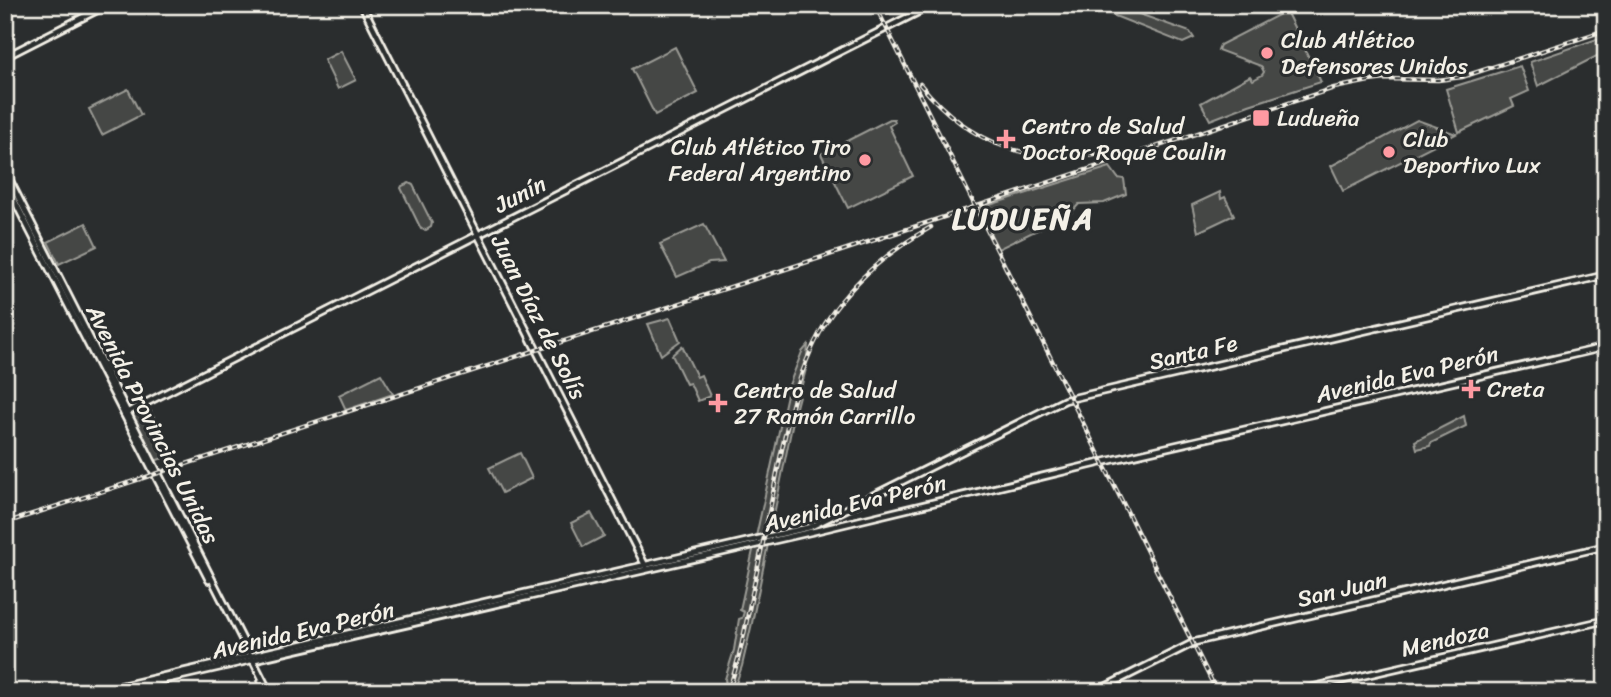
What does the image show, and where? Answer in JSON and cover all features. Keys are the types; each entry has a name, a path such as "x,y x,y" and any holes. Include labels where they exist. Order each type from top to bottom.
{"main road":[{"path":"5,57 107,5"},
{"name":"Juan Díaz de Solís","path":"362,5 646,567"},
{"name":"Junín","path":"125,413 932,5"},
{"name":"Avenida Provincias Unidas","path":"5,171 268,692"},
{"name":"Avenida Provincias Unidas","path":"5,183 90,343"},
{"name":"Santa Fe","path":"810,527 1065,400 1606,275"},
{"name":"Avenida Eva Perón","path":"95,692 1606,347"},
{"name":"Avenida Eva Perón","path":"646,567 810,527"},
{"name":"San Juan","path":"1095,692 1195,642 1606,546"},
{"name":"Mendoza","path":"1292,692 1606,620"},
{"name":"Avenida Eva Perón","path":"112,692 250,658"}],"shaded area":[{"path":"1087,5 1114,5 1190,32 1194,38 1183,43"},
{"name":"Club Atlético Defensores Unidos","path":"1286,11 1321,82 1210,120 1201,103 1250,76 1253,80 1264,72 1261,66 1218,50 1220,45"},
{"path":"1597,39 1603,53 1538,86 1530,62"},
{"path":"675,47 698,93 655,115 632,69"},
{"path":"341,51 356,80 338,89 324,60"},
{"path":"1520,66 1529,91 1511,99 1514,106 1459,132 1446,89"},
{"path":"128,89 141,115 102,135 89,109"},
{"name":"Club Atlético Tiro Federal Argentino","path":"894,119 895,122 889,126 913,176 848,208 821,154"},
{"name":"Club Deportivo Lux","path":"1417,120 1456,134 1343,191 1331,166"},
{"path":"1110,167 1118,178 1124,179 1126,194 1104,203 1079,204 1070,214 998,249 977,209"},
{"path":"409,183 413,185 432,223 426,230 421,229 401,188"},
{"path":"1220,192 1221,199 1225,197 1234,215 1198,232 1192,205"},
{"path":"86,223 97,246 59,264 48,242"},
{"path":"704,224 724,262 709,263 677,277 660,244"},
{"path":"670,318 680,341 661,355 648,324"},
{"path":"808,345 806,369 742,666 733,692 724,692 739,619 744,612 740,610 789,385 802,352"},
{"path":"682,346 697,377 701,375 710,396 698,401 690,383 686,384 672,355"},
{"path":"381,374 393,394 346,410 339,395"},
{"path":"148,406 173,455 154,461 132,417 132,414"},
{"path":"1464,416 1466,426 1431,443 1430,446 1417,449 1415,441"},
{"path":"520,453 532,478 502,493 489,468"},
{"path":"591,513 604,536 583,547 571,523"}],"railway":[{"path":"875,5 1217,692"},
{"path":"5,523 1334,88 1385,79 1438,80 1462,77 1606,30"},
{"path":"920,84 961,123 1006,147 1057,157 1113,152"},
{"path":"728,692 744,634 791,409 812,347 835,309 856,284 891,253 931,227"}],"place":[{"name":"Club Atlético Defensores Unidos","path":"1267,53"},
{"name":"Ludueña","path":"1261,118"},
{"name":"Centro de Salud Doctor Roque Coulin","path":"1006,139"},
{"name":"Club Deportivo Lux","path":"1389,152"},
{"name":"Club Atlético Tiro Federal Argentino","path":"865,160"},
{"name":"Creta","path":"1471,389"},
{"name":"Centro de Salud 27 Ramón Carrillo","path":"718,403"}],"district":[{"name":"LUDUEÑA","path":"1023,219"}]}
